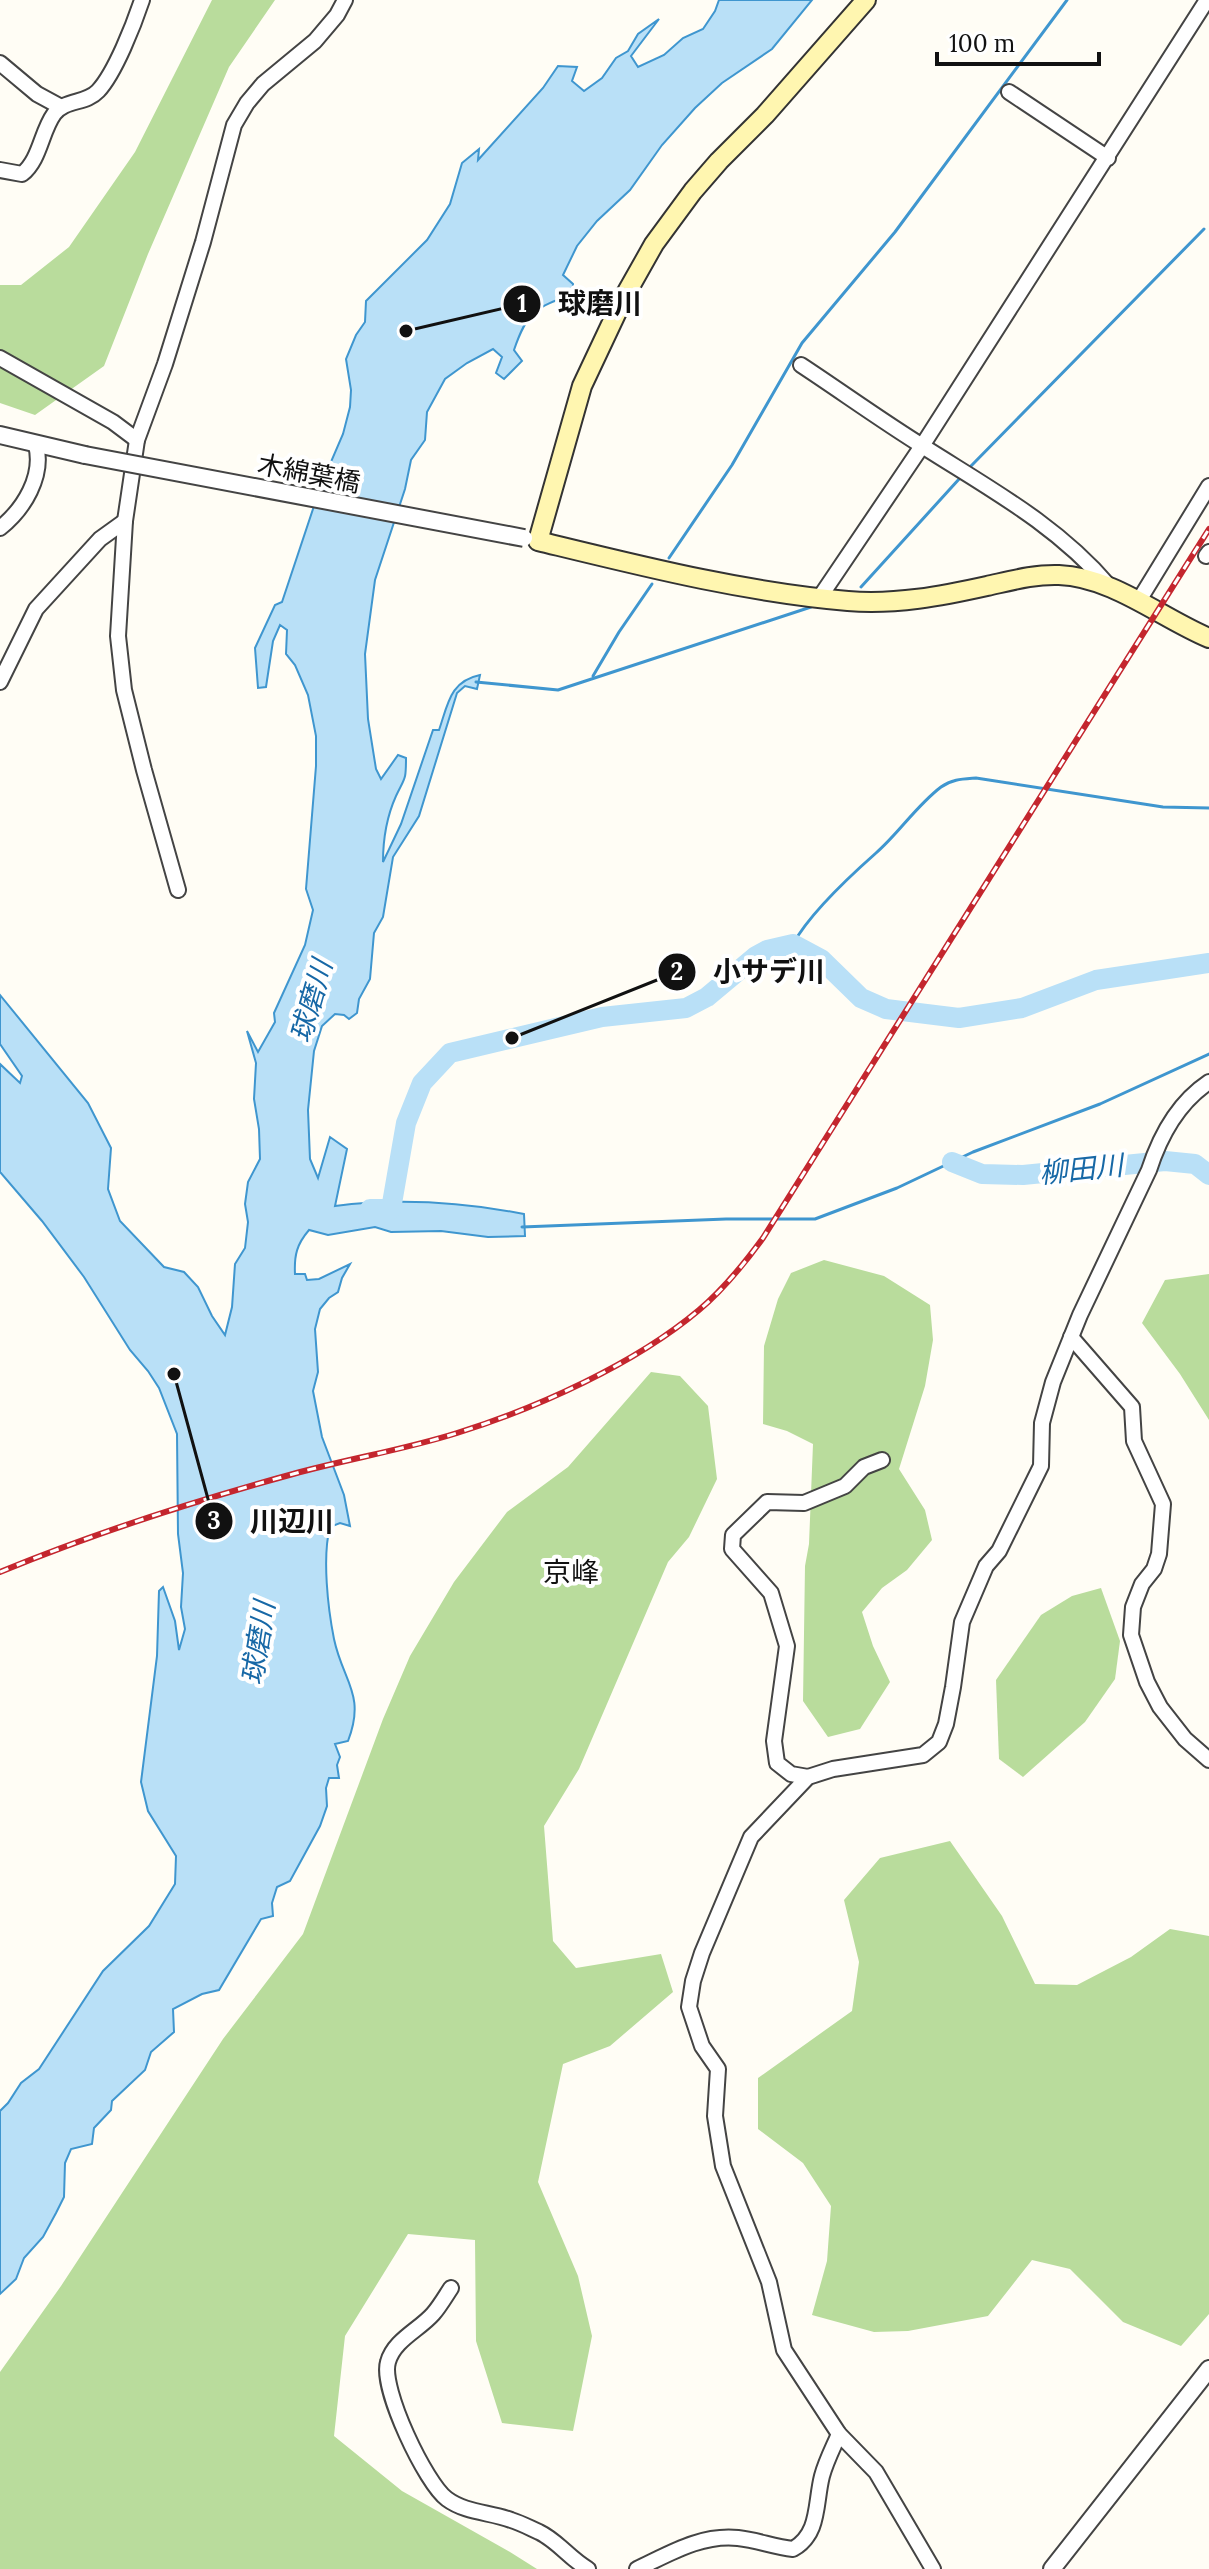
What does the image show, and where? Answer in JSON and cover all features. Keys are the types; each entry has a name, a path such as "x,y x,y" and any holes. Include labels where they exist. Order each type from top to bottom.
{"main road":[{"path":"866,0 775,104 719,161 654,244 623,299 582,386 531,540 674,574 850,602 913,600 1020,579 1058,575 1112,589 1209,638"}],"street":[{"path":"0,170 22,174 30,168 54,115 61,107 97,92 113,68 142,0"},
{"path":"178,890 124,690 118,636 125,521 137,440 174,337 234,125 263,84 315,41 337,15 345,0"},
{"path":"820,597 922,446 1207,0"},
{"path":"0,63 37,94 61,107"},
{"path":"1009,92 1108,158"},
{"path":"0,358 113,422 137,440"},
{"path":"801,365 922,446 1019,505 1053,532 1112,589"},
{"name":"木綿葉橋","path":"0,435 85,455 531,540"},
{"path":"0,528 18,514 30,490 40,461 36,445"},
{"path":"1138,602 1209,486"},
{"path":"0,682 36,609 100,539 125,521"},
{"path":"882,1460 864,1467 845,1486 804,1503 767,1502 733,1535 732,1549 771,1593 787,1646 774,1741 777,1763 791,1774 808,1777 833,1769 923,1755 939,1742 946,1724 962,1622 986,1566 999,1551 1041,1466 1042,1423 1053,1382 1071,1337 1156,1149 1176,1114 1209,1082"},
{"path":"1071,1337 1132,1407 1134,1441 1163,1504 1159,1554 1133,1607 1131,1635 1147,1682 1160,1707 1185,1739 1209,1760"},
{"path":"808,1777 751,1837 702,1953 689,2007 702,2046 718,2069 715,2116 723,2166 769,2282 784,2350 839,2434 876,2472 933,2569"},
{"path":"451,2288 434,2313 395,2347 388,2359 386,2370 391,2397 408,2439 438,2491 449,2501 473,2511 510,2519 543,2534 588,2569"},
{"path":"1052,2569 1209,2369"},
{"path":"637,2569 692,2544 711,2539 734,2537 793,2549 804,2543 814,2524 823,2474 839,2434"}],"green space":[{"path":"212,0 275,0 229,67 148,254 104,366 35,415 0,403 0,285 21,285 69,247 135,152"},
{"path":"824,1260 884,1276 930,1305 933,1340 925,1386 899,1469 925,1510 932,1540 907,1570 882,1588 862,1612 873,1646 890,1682 860,1729 828,1737 803,1701 805,1566 809,1544 813,1444 787,1431 763,1424 764,1346 778,1299 791,1273"},
{"path":"1209,1274 1209,1420 1142,1323 1165,1280"},
{"path":"651,1372 680,1376 708,1406 717,1479 689,1537 668,1562 579,1769 544,1826 553,1941 576,1968 661,1954 673,1992 610,2046 563,2064 538,2182 578,2276 592,2336 573,2431 502,2423 476,2341 475,2240 408,2234 345,2336 334,2436 402,2491 537,2569 0,2569 0,2372 61,2286 223,2039 303,1934 383,1719 410,1656 454,1582 507,1512 568,1467"},
{"path":"1101,1588 1120,1641 1115,1679 1085,1722 1023,1777 999,1759 996,1680 1041,1615 1072,1596"},
{"path":"950,1841 1002,1916 1035,1984 1077,1985 1131,1957 1170,1929 1209,1936 1209,2314 1181,2346 1123,2322 1070,2269 1032,2260 988,2316 908,2331 874,2332 812,2315 827,2261 831,2206 803,2163 758,2129 758,2078 852,2011 859,1962 844,1900 880,1858"}],"water":[{"path":"719,0 812,0 772,49 722,83 695,108 662,145 630,190 597,221 577,246 563,275 573,284 572,295 541,308 523,327 514,350 522,361 504,379 496,373 502,357 493,349 445,379 427,412 425,440 411,460 405,489 375,580 365,654 368,719 376,769 381,779 398,755 406,758 404,778 388,820 383,862 401,824 433,730 439,730 456,688 462,682 480,675 477,689 465,686 457,693 419,816 393,857 383,917 374,933 370,979 359,999 357,1013 349,1019 335,1014 322,1026 314,1051 308,1110 310,1159 318,1178 330,1137 347,1149 335,1206 406,1202 501,1210 524,1214 525,1236 488,1237 441,1231 391,1232 375,1227 328,1235 309,1230 299,1245 295,1274 305,1274 307,1280 319,1279 350,1264 338,1292 320,1309 315,1329 318,1372 313,1391 322,1437 344,1495 350,1526 340,1523 330,1527 326,1553 332,1627 355,1711 348,1741 335,1744 340,1757 337,1765 339,1778 329,1778 327,1806 320,1826 290,1881 277,1887 272,1903 273,1916 261,1919 219,1990 202,1994 173,2009 174,2032 151,2052 145,2070 112,2101 111,2110 94,2128 92,2144 71,2149 65,2163 64,2197 43,2237 24,2258 16,2279 0,2294 0,2111 21,2083 39,2069 103,1971 149,1926 175,1884 176,1856 148,1811 141,1782 157,1656 159,1591 163,1587 175,1621 179,1650 185,1629 178,1534 177,1434 159,1388 130,1350 84,1277 0,1172 0,1064 20,1083 22,1076 0,1044 0,995 88,1103 111,1148 108,1189 120,1221 164,1267 184,1272 198,1287 225,1335 232,1307 235,1264 245,1248 248,1182 260,1159 254,1099 256,1063 247,1031 258,1052 275,1022 274,1013 305,945 313,910 306,889 316,736 308,695 295,665 286,654 287,630 280,625 273,641 266,687 258,688 255,648 275,605 282,602 321,485 343,434 351,390 346,359 365,322 366,301 427,240 450,204 462,163 479,149 478,160 543,88 558,66 577,67 572,81 584,91 602,78 616,58 628,51 638,34 659,19 631,56 638,67 664,55 683,38 703,29"}],"waterway":[{"path":"669,558 732,465 802,343 895,232 1067,0"},
{"path":"971,466 1204,229"},
{"path":"861,587 960,478"},
{"path":"593,676 652,584"},
{"path":"476,682 558,690 811,607"},
{"path":"793,944 831,896 932,794 953,781 976,778 1163,807 1209,808"},
{"path":"370,1209 391,1209 406,1123 422,1083 450,1053 602,1017 686,1008 707,997 767,950 793,944 821,959 861,998 886,1009 959,1018 1022,1008 1096,980 1209,963"},
{"path":"522,1227 726,1219 815,1219 897,1188 973,1152 1100,1104 1209,1054"},
{"name":"柳田川","path":"952,1162 982,1174 1023,1175 1165,1161 1195,1164 1209,1175"}],"railway":[{"path":"0,1572 182,1507 293,1474 437,1439 488,1423 552,1397 615,1366 674,1330 699,1310 717,1294 763,1238 1209,529"}],"place":[{"name":"球磨川","path":"406,331"},
{"name":"小サデ川","path":"512,1038"},
{"name":"川辺川","path":"174,1374"}],"district":[{"name":"京峰","path":"571,1572"}]}
